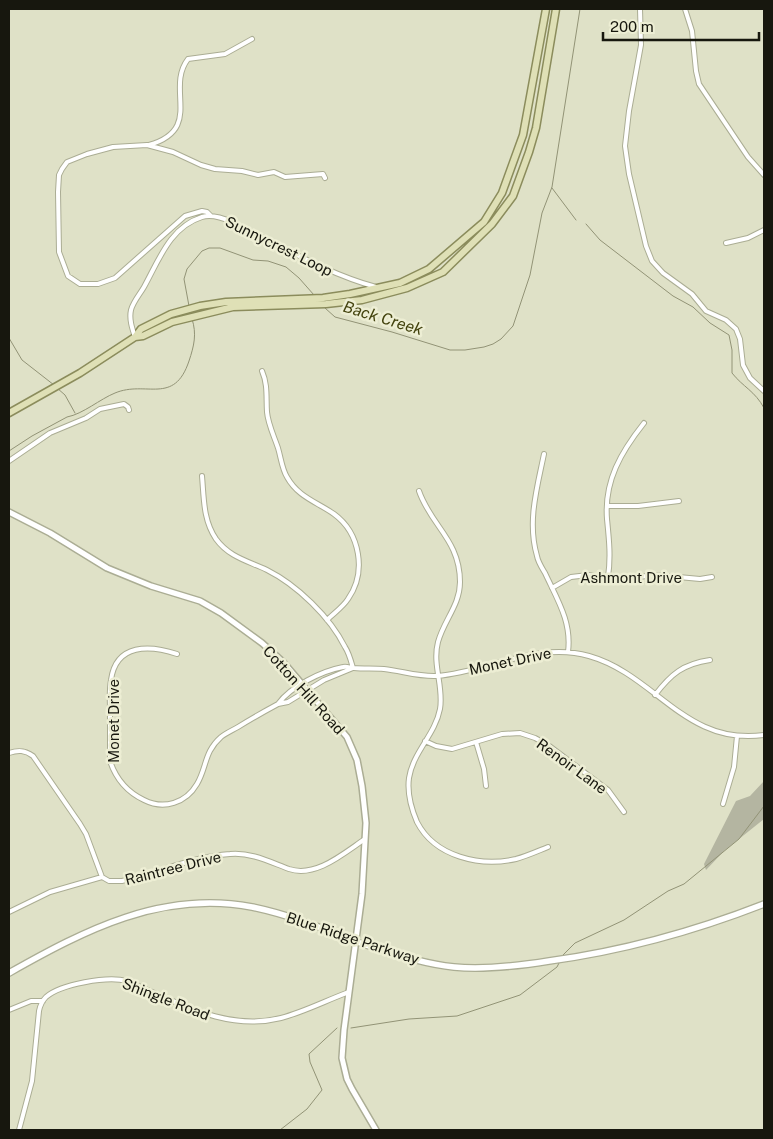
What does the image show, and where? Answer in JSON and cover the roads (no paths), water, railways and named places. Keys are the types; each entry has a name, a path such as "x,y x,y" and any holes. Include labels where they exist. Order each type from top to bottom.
{"main road":[{"path":"9,414 80,373 171,314 200,306 226,302 323,298 357,293 400,283 429,269 484,222 498,202 523,136 546,9"},
{"path":"145,331 172,322 233,308 326,304 362,300 408,288 443,272 492,224 513,196 536,128 556,9"},
{"name":"Blue Ridge Parkway","path":"9,973 64,943 111,921 147,910 183,904 222,904 264,910 422,962 469,968 520,965 579,957 694,929 764,904"}],"street":[{"path":"640,9 642,45 629,111 625,146 629,174 646,246 650,258 662,272 692,294 706,310 726,320 736,329 740,339 743,365 750,378 764,391"},
{"path":"685,9 692,31 699,84 748,157 764,175"},
{"path":"211,216 207,212 202,211 185,216 112,280 87,285 75,282 68,276 61,260 58,239 58,182 62,169 68,162 99,150 147,145 161,140 174,131 180,114 180,75 188,59 225,54 252,38"},
{"path":"147,145 184,156 215,170 242,171 258,175 274,172 284,177 323,174 325,178"},
{"name":"Sunnycrest Loop","path":"135,337 131,324 132,308 166,247 176,233 204,216 232,222 323,268 358,282 381,288"},
{"path":"726,243 748,238 764,230"},
{"path":"262,371 267,386 268,419 285,475 304,496 341,519 351,532 357,549 359,567 352,592 343,606 327,620"},
{"path":"9,461 50,433 86,418 100,409 124,404 129,410"},
{"path":"608,577 611,552 607,506 611,480 619,458 644,423"},
{"path":"544,454 532,513 533,535 537,557 566,618 569,634 568,652"},
{"path":"202,476 207,520 211,530 222,545 238,558 267,570 289,583 327,620 344,644 353,668"},
{"path":"418,491 426,509 451,543 460,573 459,594 436,653 440,695 439,712 411,769 408,788 409,799 415,817 423,832 430,839 445,851 466,859 484,861 515,859 548,847"},
{"path":"607,506 638,506 680,501"},
{"name":"Cotton Hill Road","path":"9,512 50,533 113,571 211,606 274,653 341,728 355,752 362,786 365,839 362,894 342,1048 343,1068 352,1090 376,1130"},
{"name":"Ashmont Drive","path":"552,588 571,577 588,575 627,579 669,575 700,579 712,578"},
{"name":"Monet Drive","path":"177,654 152,648 132,650 121,657 111,679 110,761 114,772 132,794 145,801 164,805 176,804 186,797 198,784 206,757 222,736 278,704 288,702 324,680 353,668"},
{"name":"Monet Drive","path":"278,704 284,696 302,684 332,670 348,666 437,676 535,654 568,652 591,656 606,662 625,673 699,725 721,733 737,736 764,735"},
{"path":"655,695 676,671 692,664 710,660"},
{"name":"Renoir Lane","path":"425,741 436,746 452,749 496,735 511,733 536,738 608,790 624,812"},
{"path":"723,804 734,767 737,736"},
{"path":"476,742 484,769 486,786"},
{"path":"9,753 21,751 33,756 86,834 102,877"},
{"name":"Raintree Drive","path":"9,912 50,892 102,877 109,881 122,881 215,856 250,855 291,870 306,870 335,859 365,839"},
{"name":"Shingle Road","path":"9,1010 31,1001 43,1001 50,994 81,983 106,979 126,981 212,1017 253,1022 293,1014 349,992"},
{"path":"19,1130 32,1081 37,1022 43,1001"}],"waterway":[{"name":"Back Creek","path":"325,308 335,317 450,350 465,350 493,344 501,339 513,326 530,275 542,213 552,187 580,9"},
{"path":"552,188 576,220"},
{"path":"586,224 600,240 673,296 693,307 710,323 729,335 732,350 732,373 757,397 764,408"},
{"name":"Back Creek","path":"189,306 184,279 187,269 202,251 209,248 220,248 253,260 268,261 286,267 314,295"},
{"name":"Back Creek","path":"9,451 32,436 115,393 126,390 158,389 175,383 183,375 192,350 195,335 192,319"},
{"path":"9,338 22,360 54,385"},
{"path":"57,388 65,395 75,413"},
{"path":"563,955 575,943 624,920 668,891 684,884 739,839 764,806"},
{"path":"351,1028 409,1019 457,1016 520,995 557,967 559,963"},
{"path":"280,1130 307,1109 322,1090 310,1062 309,1054 337,1028"}]}
